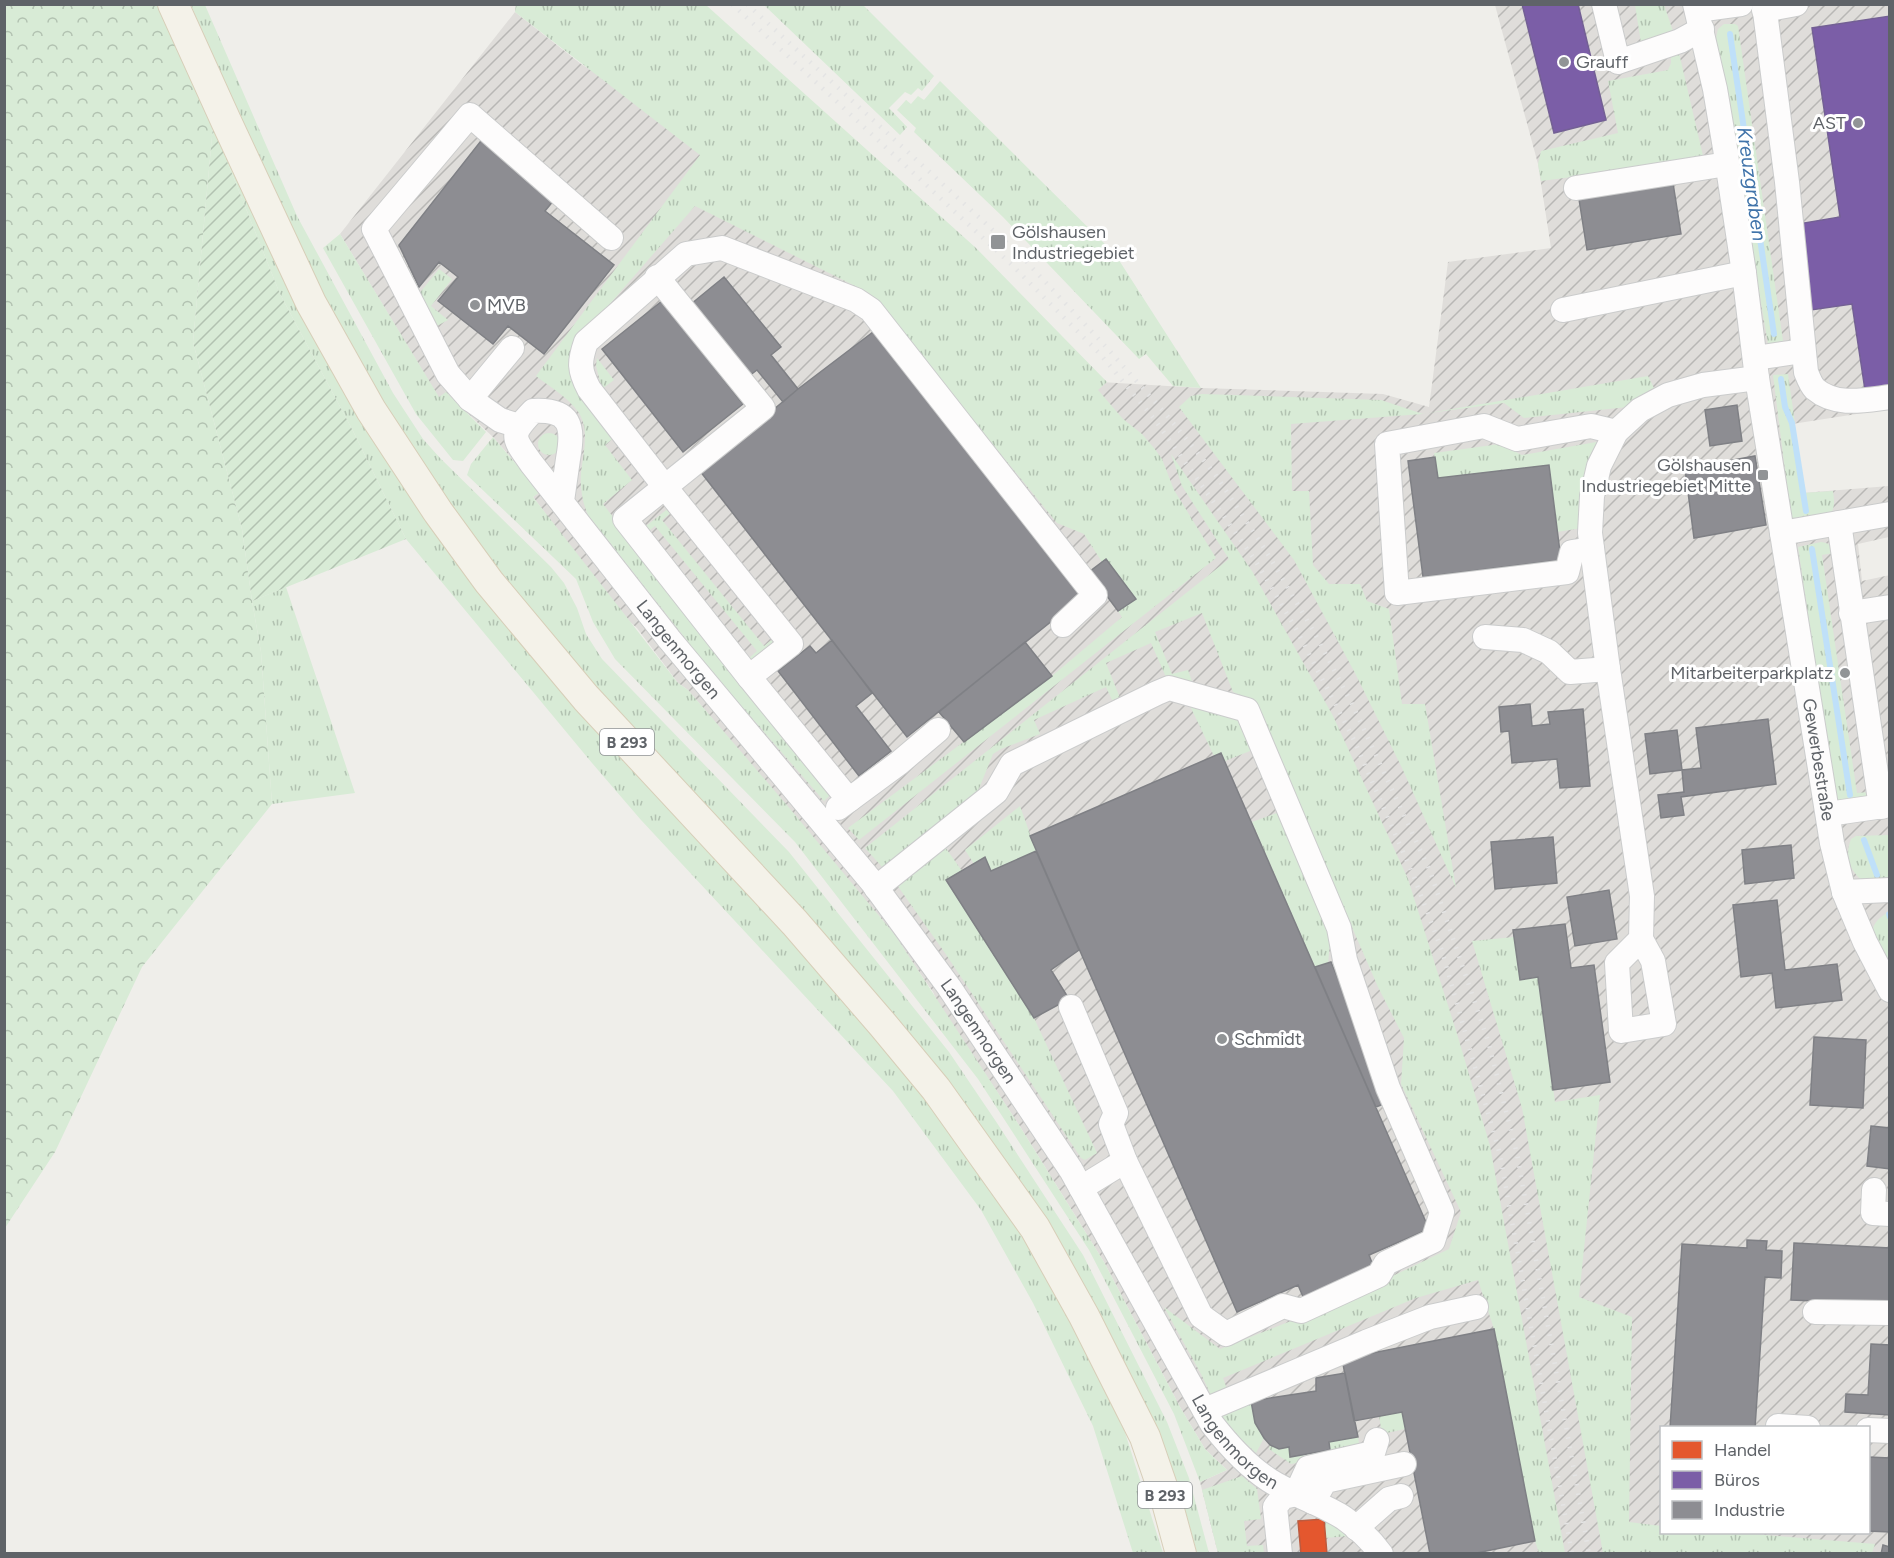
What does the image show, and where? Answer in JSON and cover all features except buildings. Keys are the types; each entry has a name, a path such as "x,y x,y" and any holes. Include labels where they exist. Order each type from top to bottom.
{"main road":[{"name":"B 293","path":"173,4 311,303 377,420 438,512 489,582 586,698 795,923 936,1089 1035,1228 1084,1316 1145,1437 1165,1495 1181,1554"}],"street":[{"path":"1604,4 1618,62 1680,40 1698,15 1741,4"},
{"path":"1796,4 1764,7 1787,182 1806,372 1814,388 1842,401 1858,402 1890,397"},
{"name":"Gewerbestraße","path":"1698,15 1715,89 1744,273 1756,368 1828,814 1844,892 1865,942 1888,982"},
{"path":"562,501 571,442 567,420 559,414 548,411 533,411 519,426 500,420 470,399 448,374 374,229 470,115 611,238"},
{"path":"1576,188 1727,164"},
{"path":"749,677 791,644 665,487 589,389 581,374 580,357 586,342 657,277 686,254 722,248 856,300 871,310 1095,595 1063,625"},
{"path":"1563,310 1744,273"},
{"path":"657,277 763,408 625,519 849,800"},
{"path":"470,399 512,348"},
{"path":"1641,939 1642,896 1590,533 1592,496 1599,466 1616,432 1640,410 1668,395 1803,351"},
{"name":"Langenmorgen","path":"519,426 516,434 517,442 562,501 669,639 876,888 949,987 1071,1170 1212,1424 1230,1447 1251,1467 1271,1481 1344,1518 1370,1540 1379,1553"},
{"path":"1592,549 1572,552 1567,572 1397,593 1387,444 1484,426 1517,439 1591,426 1616,432"},
{"path":"1782,533 1890,513"},
{"path":"1828,814 1885,806 1851,613 1839,523"},
{"path":"1851,613 1890,607"},
{"path":"1485,637 1523,640 1549,652 1570,672 1608,669"},
{"path":"876,888 996,792 1012,764 1157,693 1169,688 1247,710 1340,928 1345,960 1388,1088 1442,1212 1433,1241 1386,1263 1380,1275 1301,1311 1283,1306 1226,1334 1201,1316 1125,1161 1111,1124 1116,1113 1071,1007"},
{"path":"821,821 899,763 938,730"},
{"path":"1844,892 1890,890"},
{"path":"1081,1188 1125,1161"},
{"path":"1874,1190 1873,1213 1890,1214"},
{"path":"1205,1410 1430,1317 1476,1307"},
{"path":"1815,1312 1890,1313"},
{"path":"1870,1430 1890,1431"},
{"path":"1305,1498 1308,1468 1373,1453 1377,1440"},
{"path":"1275,1507 1283,1497 1305,1498 1325,1481 1404,1464"},
{"path":"1271,1481 1280,1554"},
{"path":"1356,1528 1389,1498 1401,1496"}],"shaded area":[{"path":"1495,5 1889,5 1889,409 1792,424 1803,493 1889,486 1889,537 1858,544 1862,581 1890,575 1889,1553 1218,1553 1200,1482 1227,1470 1205,1449 1180,1407 1104,1262 933,992 888,927 688,690 678,683 637,628 581,560 533,497 540,491 493,437 446,393 439,398 340,234 515,12 581,64 1101,382 1383,394 1429,407 1448,262 1551,248 1538,164"}],"green space":[{"path":"516,4 706,5 976,248 1107,382 1098,390 1123,419 1142,434 1162,459 1174,490 1216,558 859,840 848,828 1052,676 1122,617 1118,611 1135,598 1106,559 1102,562 1084,534 1057,523 869,293 695,206 575,344 615,437 605,445 632,480 603,504 830,795 824,801 711,671 588,515 581,484 585,443 582,420 570,402 536,376 700,155 515,12"},
{"path":"5,5 161,5 213,126 193,342 242,529 261,652 272,804 142,967 55,1152 5,1228"},
{"path":"191,5 205,5 297,216 393,393 423,439 551,567 564,583 577,608 586,634 602,659 789,852 949,1052 997,1123 1083,1255 1167,1422 1189,1478 1209,1553 1197,1553 1181,1495 1079,1279 526,608 445,500 389,416 287,228"},
{"path":"764,5 863,5 934,76 922,91 918,88 911,95 905,92 889,108 907,127 900,135"},
{"path":"1635,5 1664,5 1674,34 1641,43"},
{"path":"1724,24 1738,26 1783,341 1768,344 1716,38 1718,29"},
{"path":"1679,53 1704,160 1541,181 1538,164 1541,151 1618,133 1608,81 1668,70 1671,56"},
{"path":"940,81 1115,254 1201,388 1173,386 1146,354 1139,359 1003,217 914,132 916,128 897,110 906,100 911,104 918,96 924,100"},
{"path":"213,126 350,398 962,1142 1022,1229 1070,1311 1123,1426 1163,1553 1133,1553 1093,1426 1033,1303 981,1210 893,1091 641,820 406,539 353,431 280,294"},
{"path":"213,126 280,294 353,431 406,539 252,601 242,529 193,342"},
{"path":"340,234 439,397 446,392 486,432 463,461 453,460 416,414 323,248"},
{"path":"439,269 452,279 431,306 448,320 435,327 418,295"},
{"path":"597,358 614,380 602,389 596,366"},
{"path":"1788,374 1795,423 1792,424 1803,493 1833,491 1833,508 1828,516 1791,518 1773,375"},
{"path":"1648,376 1654,388 1636,398 1628,407 1524,418 1504,403 1427,413"},
{"path":"1202,394 1381,400 1423,414 1291,424 1292,491 1309,491 1313,565 1329,584 1360,584 1367,601 1389,609 1402,704 1425,704 1456,888 1402,768 1355,673 1294,560 1179,407 1191,396"},
{"path":"549,433 557,436 560,444 557,452 549,455 541,452 538,444 541,436"},
{"path":"493,437 540,492 533,497 678,683 688,690 895,935 1019,1125 1104,1262 1180,1407 1205,1449 1227,1470 1200,1482 1174,1414 1089,1250 978,1079 795,842 615,659 593,622 576,579 467,475 471,464"},
{"path":"1602,441 1582,528 1557,532 1549,465 1438,478 1434,453 1500,444 1522,455"},
{"path":"1171,454 1252,571 1333,716 1408,879 1490,1146 1565,1553 1539,1553 1535,1541 1494,1329 1478,1280 1416,1298 1223,1378 1227,1389 1212,1397 1164,1307 1220,1349 1334,1304 1449,1249 1461,1212 1401,1084 1404,1038 1378,987 1253,700 1233,692 1202,613 1155,632 1172,674 1188,670 1193,684 1166,677 1151,643 1106,663 1120,698 1112,700 1106,687 1034,720 1040,734 993,754 978,791 884,869 865,848 1229,559 1182,486"},
{"path":"670,507 673,511 662,520 764,646 775,637 778,640 750,664 747,660 757,651 655,526 645,534 641,530"},
{"path":"1821,542 1829,545 1833,553 1822,555 1857,793 1869,792 1869,798 1836,802 1798,547"},
{"path":"286,587 355,793 272,804 261,652 252,601"},
{"path":"1190,706 1243,721 1255,749 1225,761 1221,753 1214,756"},
{"path":"1020,806 1036,851 991,871 985,858 974,864 965,850"},
{"path":"1285,810 1331,931 1328,964 1315,967 1252,822"},
{"path":"1889,835 1889,881 1864,882 1855,873 1848,858 1851,839 1856,836"},
{"path":"945,847 962,871 946,881 1034,1018 1097,1153 1085,1160 1081,1158 897,885"},
{"path":"1889,912 1889,958 1883,959 1873,929 1878,920"},
{"path":"1514,937 1520,979 1538,977 1555,1102 1600,1095 1579,1297 1632,1317 1629,1522 1660,1526 1660,1534 1753,1534 1875,1544 1872,1553 1603,1553 1522,1108 1472,941"},
{"path":"1251,1401 1255,1423 1264,1438 1256,1453 1220,1414"},
{"path":"1402,1412 1405,1429 1382,1434 1379,1416"},
{"path":"1358,1437 1359,1443 1354,1452 1291,1464 1269,1449 1270,1445 1279,1449 1289,1447 1290,1457 1330,1450 1329,1442"},
{"path":"1242,1476 1257,1489 1261,1519 1244,1521 1247,1546 1263,1545 1264,1553 1218,1553 1202,1490"},
{"path":"1324,1519 1350,1536 1325,1538"}],"waterway":[{"name":"Kreuzgraben","path":"1730,34 1774,334"},
{"name":"Kreuzgraben","path":"1781,379 1785,407 1792,423 1806,511"},
{"name":"Kreuzgraben","path":"1812,549 1850,795"},
{"name":"Kreuzgraben","path":"1864,840 1877,875"}],"railway":[{"path":"732,4 1012,265 1100,354 1155,420 1255,560 1296,629 1353,738 1414,877 1442,951 1500,1155 1572,1554"},
{"path":"747,4 1022,257 1107,348 1215,474 1266,551 1314,632 1353,706 1430,871 1488,1041 1517,1154 1589,1554"}],"place":[{"name":"Grauff","path":"1564,62"},
{"name":"AST","path":"1858,123"},
{"name":"Gölshausen Industriegebiet","path":"998,242"},
{"name":"MVB","path":"475,305"},
{"name":"Gölshausen Industriegebiet Mitte","path":"1763,475"},
{"name":"Mitarbeiterparkplatz","path":"1845,673"},
{"name":"Schmidt","path":"1222,1039"}]}
